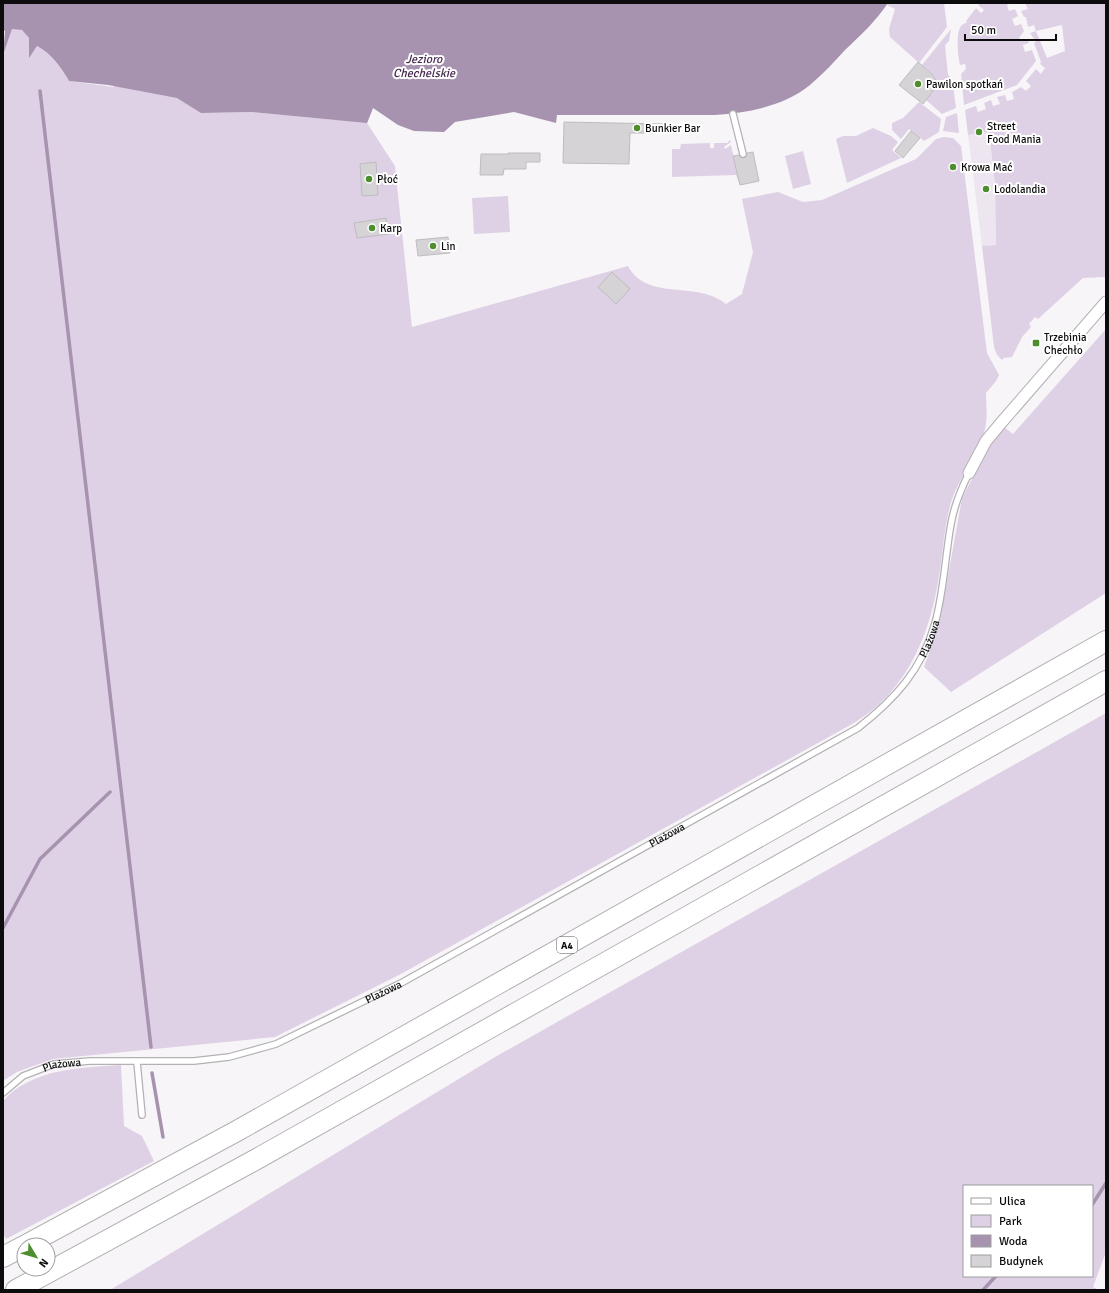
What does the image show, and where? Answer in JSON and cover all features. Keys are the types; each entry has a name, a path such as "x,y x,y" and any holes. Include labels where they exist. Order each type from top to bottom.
{"highway":[{"name":"A4","path":"40,1237 235,1132 1106,641"},
{"path":"22,1287 304,1133 1106,681"}],"street":[{"name":"Plażowa","path":"969,473 986,441 1106,302"}],"lane":[{"path":"734,114 743,154"},
{"name":"Plażowa","path":"3,1093 23,1076 54,1064 90,1061 194,1061 229,1058 276,1044 403,982 858,728 884,708 901,690 918,665 928,644 936,622 951,523 958,497 969,473"},
{"path":"137,1062 142,1115"}],"shaded area":[{"path":"989,132 995,184 996,245 982,246 968,135"}],"green space":[{"path":"888,3 944,3 947,27 919,63 890,37 889,29 895,9 887,5"},
{"path":"980,3 1011,3 1007,5 1009,11 1015,9 1018,16 1012,19 1015,26 1021,24 1024,31 1019,38 1023,41 1028,41 1029,43 1023,45 1025,52 1032,50 1036,61 1017,85 964,105 961,74 966,69 965,64 960,65 958,33 962,25 967,22 966,21 976,8 981,13 984,10 978,5"},
{"path":"1025,3 1106,3 1106,277 1083,278 1038,319 1035,317 1029,324 1031,327 1022,337 1012,357 1004,358 1002,360 997,355 994,347 982,246 996,245 995,184 989,132 968,135 965,110 976,106 978,112 986,109 984,103 991,100 993,106 1000,104 997,97 1005,95 1007,101 1014,99 1012,92 1021,87 1026,91 1031,86 1026,81 1036,69 1041,74 1045,68 1040,64 1041,62 1034,43 1036,42 1030,33 1036,31 1034,25 1028,27 1026,17 1024,17 1021,11 1028,9","holes":["1062,25 1065,51 1047,58 1036,31"]},
{"path":"12,28 22,30 29,38 29,57 37,46 42,49 55,61 69,81 114,87 125,57 201,113 252,112 336,120 373,108 367,123 395,166 412,327 628,266 637,277 647,284 660,288 702,293 715,297 726,304 742,294 753,252 742,199 778,192 803,202 822,200 916,159 936,139 944,137 953,138 961,146 987,353 999,375 986,393 987,411 982,439 953,496 950,506 932,611 920,646 902,678 878,705 854,723 399,975 275,1037 53,1059 17,1072 3,1081 3,55"},
{"path":"951,29 949,41 945,45 948,75 952,78 956,108 942,114 926,100 934,89 936,81 932,74 922,65"},
{"path":"919,102 941,119 939,132 924,141 909,129 901,139 892,130 892,123 903,118"},
{"path":"957,113 959,133 943,131 946,117"},
{"path":"873,128 891,136 898,142 892,150 901,158 847,183 836,139 843,136 856,136"},
{"path":"730,140 731,142 724,147 725,149 731,145 740,185 736,175 672,177 672,149 680,149 681,144 710,143 710,148 714,148 714,143 727,143"},
{"path":"803,151 811,184 793,189 785,156"},
{"path":"508,196 510,232 474,234 472,198"},
{"path":"1106,329 1106,593 951,692 924,667 940,621 962,498 990,444 1004,427 1013,434"},
{"path":"1106,713 1106,1252 1093,1287 1099,1290 110,1290 495,1057"},
{"path":"121,1065 124,1126 142,1136 154,1161 6,1239 3,1234 3,1101 15,1090 28,1082 43,1076 74,1069"}],"water":[{"name":"Jezioro Chechelskie","path":"3,3 888,3 868,28 810,85 789,98 765,107 715,115 557,115 556,123 514,112 455,122 444,132 414,131 398,125 373,108 367,123 252,112 201,113 177,98 108,85 69,81 55,61 37,46 29,58 29,38 22,30 12,29 3,55 5,31 3,30"}],"building":[{"name":"Pawilon spotkań","path":"918,62 932,74 937,82 936,87 923,104 899,85"},
{"path":"564,122 665,124 665,133 630,133 629,164 563,163"},
{"path":"911,131 920,138 903,158 895,151"},
{"path":"753,152 759,181 740,185 733,156 739,155 744,158 747,153"},
{"path":"540,153 540,162 526,162 526,169 504,169 503,175 480,175 481,154"},
{"name":"Płoć","path":"376,162 378,195 362,196 360,164"},
{"name":"Karp","path":"386,218 389,234 357,238 354,223"},
{"name":"Lin","path":"448,237 450,253 418,256 416,240"},
{"path":"612,272 630,289 616,304 598,287"}],"waterway":[{"path":"40,91 151,1047"},
{"path":"3,928 40,859 110,792"},
{"path":"152,1073 163,1137"},
{"path":"1093,1203 1106,1183"},
{"path":"983,1290 995,1277"}],"place":[{"name":"Pawilon spotkań","path":"918,84"},
{"name":"Bunkier Bar","path":"637,128"},
{"name":"Street Food Mania","path":"979,132"},
{"name":"Krowa Mać","path":"953,167"},
{"name":"Płoć","path":"369,179"},
{"name":"Lodolandia","path":"986,189"},
{"name":"Karp","path":"372,228"},
{"name":"Lin","path":"433,246"},
{"name":"Trzebinia Chechło","path":"1036,343"}]}
